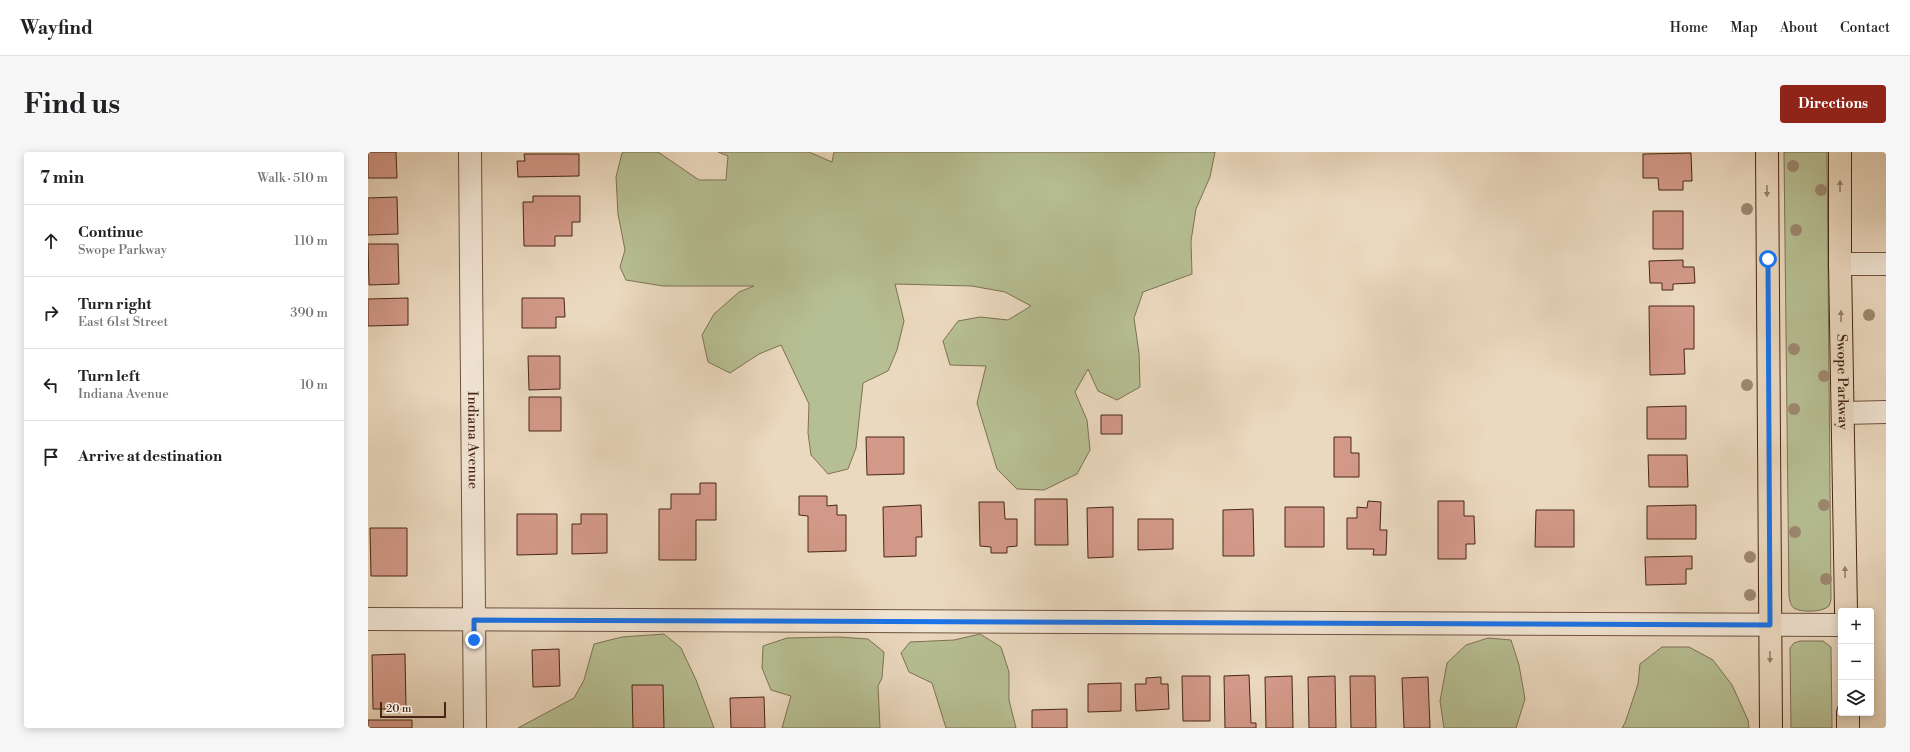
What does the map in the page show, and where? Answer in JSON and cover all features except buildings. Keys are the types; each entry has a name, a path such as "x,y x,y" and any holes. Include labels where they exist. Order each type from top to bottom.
{"main road":[{"path":"1767,152 1771,728"},
{"name":"Swope Parkway","path":"1840,152 1840,264 1846,608"},
{"path":"1848,716 1848,728"}],"street":[{"name":"Indiana Avenue","path":"470,152 475,728"},
{"path":"1840,264 1886,264"},
{"path":"1843,413 1886,412"},
{"path":"368,619 1838,625"}],"green space":[{"path":"658,152 699,180 726,180 728,156 718,152 809,152 832,162 834,152 1215,152 1210,177 1196,209 1191,241 1192,274 1143,292 1134,318 1139,353 1140,387 1117,400 1098,391 1088,369 1075,392 1087,420 1090,450 1077,474 1044,490 1017,489 997,469 977,403 986,366 950,365 943,341 958,321 980,317 1008,320 1031,306 1005,292 972,286 895,284 904,321 897,350 888,371 863,383 856,448 848,469 828,474 811,455 808,433 809,404 781,345 759,354 730,373 708,362 702,335 714,314 739,292 754,286 663,286 626,280 620,267 625,250 618,214 616,177 622,153"},
{"path":"1784,152 1827,152 1831,600 1829,606 1826,608 1812,611 1797,610 1791,604 1789,596"},
{"path":"664,634 681,648 696,680 714,728 518,728 574,698 584,680 594,644 622,637"},
{"path":"980,634 1001,647 1009,672 1009,700 1016,728 946,728 932,683 909,672 901,653 910,642 954,640"},
{"path":"839,637 868,639 884,652 882,678 878,686 880,728 782,728 791,696 771,690 762,668 763,646 787,638"},
{"path":"1488,638 1511,640 1519,665 1525,699 1516,728 1444,728 1440,701 1447,663 1466,645"},
{"path":"1800,641 1823,641 1831,647 1832,728 1791,728 1790,648 1794,643"},
{"path":"1662,647 1689,647 1713,660 1732,685 1748,720 1749,728 1622,728 1638,684 1640,664"}],"route":[{"path":"474,640 474,620 1770,625 1768,259"}]}
